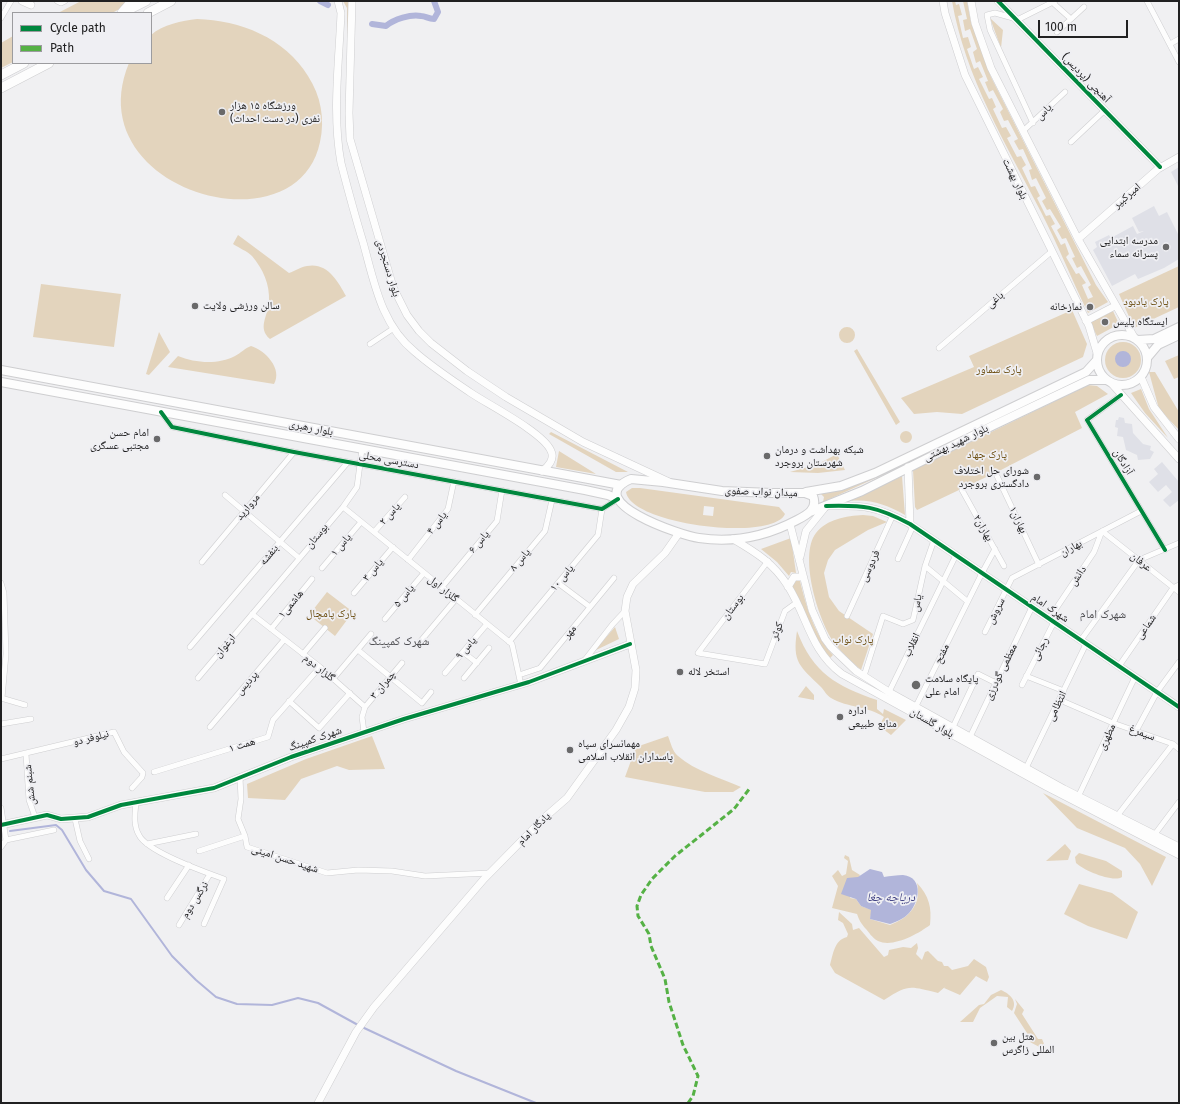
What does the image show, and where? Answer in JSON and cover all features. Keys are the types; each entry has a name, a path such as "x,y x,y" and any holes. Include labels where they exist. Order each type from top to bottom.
{"highway":[{"path":"124,12 146,1"},
{"path":"150,12 171,1"},
{"path":"1,74 22,64"},
{"path":"1,88 47,64"}],"main road":[{"path":"22,1 32,3"},
{"path":"120,12 131,1"},
{"name":"بلوار دستجردی","path":"338,1 341,12 337,99 337,145 381,305 394,328 413,351 471,394 532,432 545,443 551,451 552,457 547,467 542,471"},
{"name":"بلوار دستجردی","path":"352,1 349,113 350,139 393,287 407,315 419,331 431,343 467,371 506,397 583,442 673,483"},
{"name":"بلوار بهشت","path":"943,1 953,41 964,75 1086,321 1097,357"},
{"name":"آهنچی (پردیس)","path":"998,1 1160,167"},
{"path":"972,2 975,22 991,68 1078,238 1115,306 1136,339 1146,351 1147,358 1145,371 1141,377 1127,385 1108,382"},
{"name":"امیرکبیر","path":"1078,238 1160,167 1179,157"},
{"path":"1086,321 1115,306"},
{"path":"1179,327 1154,339 1136,339 1121,335 1115,336 1104,342 1097,357 1098,370 1179,459"},
{"path":"1147,358 1158,345 1179,334"},
{"name":"بلوار شهید بهشتی","path":"805,493 841,486 875,473 1086,372 1097,357"},
{"name":"بلوار رهبری","path":"1,370 621,485"},
{"path":"1141,377 1154,407 1179,438"},
{"name":"بلوار شهید بهشتی","path":"810,512 862,491 908,467 1089,380 1108,382"},
{"name":"بلوار رهبری","path":"1,382 585,490 608,495 618,499"},
{"path":"908,467 912,525"},
{"name":"میدان نواب صفوی","path":"621,485 631,479 638,479 722,491 772,494 805,493 813,496 815,502 810,512"},
{"path":"621,485 618,492 618,499 622,506 632,513 661,527 699,538 733,539 759,535 790,524 810,512"},
{"path":"799,561 806,531 826,506"},
{"name":"شهرک امام","path":"826,506 866,506 893,515 912,525 1179,707"},
{"name":"بلوار گلستان","path":"790,524 803,577 817,623 834,652 847,664 889,692 1078,797 1179,847"},
{"name":"یادگار امام","path":"318,1103 362,1022 444,924 490,873 544,818 567,798 616,730 629,708 635,688 636,670 625,611 627,597 633,584 665,552 679,533"},
{"name":"بلوار گلستان","path":"733,539 768,561 788,587 815,644 826,660 848,678 1047,787 1179,855"},
{"path":"788,587 794,577 803,577"},
{"name":"شهرک کمپینگ","path":"2,825 47,815 60,819 88,817 121,805 214,788 292,757 364,732 521,685 630,644"},
{"path":"826,660 834,660 834,652"}],"street":[{"path":"1,18 11,1"},
{"path":"57,1 61,3 64,1"},
{"path":"1147,1 1179,62"},
{"path":"1033,123 990,30 987,15 995,13 1016,19 1053,2 1070,19"},
{"path":"1057,32 1084,7"},
{"path":"1170,44 1179,39"},
{"name":"یاس","path":"1024,132 1065,92"},
{"path":"1071,142 1105,110"},
{"name":"باغی","path":"939,348 1052,252"},
{"path":"370,344 394,328"},
{"name":"آزادگان","path":"1121,395 1087,420 1165,550"},
{"name":"دسترسی محلی","path":"161,412 172,427 294,452 602,509"},
{"name":"بوستان","path":"252,614 343,507 357,487 362,449"},
{"name":"مروارید","path":"202,562 294,452"},
{"name":"بنفشه","path":"190,647 348,462"},
{"name":"بهاران۱","path":"997,476 1039,565"},
{"name":"یاس ۴","path":"408,560 448,509 454,481"},
{"name":"یاس ۶","path":"442,587 497,521 502,490"},
{"name":"بهاران۲","path":"962,490 996,549 1004,566"},
{"path":"225,495 299,558"},
{"name":"یاس ۲","path":"374,532 405,497"},
{"path":"602,509 618,499"},
{"name":"یاس ۸","path":"475,614 545,531 552,500"},
{"name":"گلزار اول","path":"343,507 509,642"},
{"name":"یاس ۱۰","path":"509,642 598,535 602,509"},
{"name":"بهاران","path":"1007,590 1012,578 1141,511"},
{"name":"فردوسی","path":"846,616 893,515"},
{"name":"یاس ۱","path":"322,568 361,522"},
{"path":"898,559 912,525"},
{"name":"عرفان","path":"1102,531 1179,592"},
{"name":"دانش","path":"1052,620 1094,552 1102,531"},
{"name":"یاس","path":"864,676 883,616 903,624 913,620 925,566 934,540"},
{"path":"1084,642 1139,560 1179,543"},
{"name":"یاس ۳","path":"354,593 393,548"},
{"name":"مفتح","path":"916,706 982,573 996,549"},
{"name":"انقلاب","path":"889,692 956,555"},
{"name":"بوستان","path":"765,664 698,653 768,561"},
{"path":"925,566 968,601"},
{"name":"یاس ۵","path":"385,618 424,573"},
{"name":"مهر","path":"519,675 540,668 614,578"},
{"name":"هاشمی۱","path":"271,629 312,579"},
{"path":"1,583 6,654 2,698 25,705"},
{"path":"558,583 590,607"},
{"path":"1173,588 1179,585"},
{"name":"شماعی","path":"1119,666 1173,588"},
{"name":"سروش","path":"985,632 1007,590"},
{"path":"419,643 456,599"},
{"name":"کوثر","path":"765,664 785,611 796,603"},
{"name":"معظمی گودرزی","path":"970,737 1032,607"},
{"path":"584,661 599,640 625,611"},
{"name":"گلزار دوم","path":"252,614 320,667 365,707"},
{"name":"ارغوان","path":"198,678 252,614"},
{"name":"رجائی","path":"1022,685 1052,620"},
{"name":"یاس ۹","path":"445,673 487,624"},
{"path":"302,654 325,628"},
{"path":"333,679 371,634"},
{"name":"پردیس","path":"210,727 284,640"},
{"path":"509,642 512,644 521,685"},
{"name":"انتظامی","path":"1026,768 1060,700 1084,642"},
{"path":"464,678 489,648"},
{"path":"358,650 422,703 431,692"},
{"path":"463,652 477,663"},
{"path":"1136,731 1157,692 1179,662"},
{"name":"چمران ۳","path":"365,707 402,663"},
{"name":"همت ۱","path":"154,772 268,737 273,720 320,667"},
{"path":"953,727 978,674 996,683"},
{"path":"1026,676 1064,691"},
{"name":"مطهری","path":"1078,797 1135,677"},
{"path":"289,701 319,728 350,693"},
{"name":"سیمرغ","path":"1060,700 1114,723 1173,744 1179,749"},
{"path":"364,732 362,717 365,707"},
{"path":"1,724 31,719"},
{"name":"نیلوفر دو","path":"1,759 114,732 124,752 142,772 142,777 132,788"},
{"path":"1117,816 1173,744"},
{"name":"شبنم شش","path":"26,754 29,800 35,817"},
{"name":"شهید حسن امینی","path":"240,778 241,799 238,819 245,836 247,847 327,873 358,870 392,871 425,876 490,873"},
{"path":"136,802 135,826 139,837 147,844 189,865 224,879 204,924"},
{"path":"1155,834 1179,802"},
{"path":"1,808 3,843 54,830"},
{"path":"75,819 80,841 89,859"},
{"path":"147,844 196,834"},
{"path":"200,851 245,836"},
{"path":"166,898 189,865"},
{"name":"نرگس دوم","path":"179,925 210,874"}],"shaded area":[{"path":"1179,167 1179,188 1171,172"},
{"path":"1154,206 1159,216 1167,212 1179,236 1179,259 1164,268 1138,279 1135,274 1112,286 1093,250 1097,247 1095,242 1109,235 1119,253 1111,238 1133,226 1137,234 1144,231 1139,232 1132,218"},
{"path":"1119,417 1124,418 1125,423 1132,424 1133,433 1143,444 1151,446 1150,450 1154,452 1150,459 1138,460 1137,455 1126,450 1123,437 1117,436 1118,428 1115,427 1116,420 1118,420"},
{"path":"1162,462 1179,482 1179,500 1170,507 1163,500 1172,492 1166,485 1158,492 1149,482 1158,474 1154,469"}],"green space":[{"path":"81,1 135,1 114,12 60,12"},
{"path":"343,1 349,1 347,59 347,8"},
{"path":"952,1 955,1 956,5 959,4 962,15 958,16 963,38 968,37 971,47 967,49 974,69 978,67 983,77 979,79 989,99 992,98 996,107 993,109 1002,128 1006,127 1011,136 1007,138 1017,157 1021,156 1026,165 1022,168 1031,187 1035,186 1040,196 1037,198 1046,216 1050,215 1055,224 1051,226 1061,245 1065,243 1069,254 1066,257 1076,274 1079,273 1086,283 1082,285 1088,299 1093,297 1088,287 1091,285 1081,266 1077,268 1072,258 1075,257 1066,238 1062,239 1057,230 1061,227 1050,209 1047,210 1042,201 1046,198 1036,178 1032,180 1029,170 1032,169 1023,149 1019,150 1014,141 1018,139 1008,120 1004,121 1000,112 1003,109 993,90 989,92 985,82 988,81 980,61 976,63 973,52 977,49 970,29 965,31 963,20 967,19 963,1 967,1 971,22 991,77 1096,285 1108,302 1088,313 1047,224 988,110 966,56"},
{"path":"990,18 1003,30 1001,48"},
{"name":"ورزشگاه ۱۵ هزار نفری (در دست احداث)","path":"197,19 213,20 245,27 274,42 287,51 308,76 319,100 322,125 320,142 303,176 273,194 235,199 196,192 160,173 133,145 121,107 129,64 152,64 152,34 161,28"},
{"path":"12,37 12,62 1,68 1,43"},
{"path":"238,235 289,273 307,266 320,267 326,270 339,284 346,296 270,339 264,331 264,322 269,302 267,283 259,266 252,256 233,244"},
{"name":"پارک یادبود","path":"1179,266 1179,307 1134,328 1119,294"},
{"path":"41,284 121,294 114,347 33,337"},
{"name":"پارک سماور","path":"1072,310 1087,344 1083,357 962,414 937,412 914,414 901,398 974,367 969,356"},
{"path":"1113,311 1119,324 1097,336 1090,322"},
{"path":"847,327 853,329 855,335 853,341 847,343 841,341 839,335 841,329"},
{"path":"159,332 170,352 149,375 146,374"},
{"path":"1123,342 1136,347 1141,360 1136,373 1123,378 1110,373 1105,360 1110,347"},
{"path":"251,346 262,352 271,361 276,372 274,384 168,367 178,356 192,360 214,362 228,359"},
{"path":"857,349 900,422 896,425 854,351"},
{"path":"1179,355 1179,377 1174,379 1165,361"},
{"path":"1149,372 1155,372 1179,412 1179,430 1159,409"},
{"name":"پارک جهاد","path":"1088,385 1097,386 1108,394 1075,412 1082,428 1001,470 917,510 915,507 913,470"},
{"path":"1141,389 1149,409 1168,438 1145,413 1131,393"},
{"path":"904,431 908,431 912,437 908,443 904,443 900,439 900,435"},
{"path":"551,432 628,472 616,472 549,434"},
{"path":"559,451 596,474 556,467"},
{"path":"837,454 845,470 818,473 790,472 818,464"},
{"path":"889,472 823,502 824,497 821,494"},
{"path":"902,476 905,515 892,508 872,502 850,501"},
{"path":"632,488 779,507 785,514 775,522 756,527 731,528 703,526 675,521 651,513 634,504 626,492","holes":["704,506 714,507 713,516 703,515"]},
{"name":"پارک نواب","path":"863,515 873,516 887,522 868,530 835,550 828,560 824,573 829,597 839,611 873,634 861,670 835,644 823,621 817,606 813,589 809,557 811,544 820,528 837,519"},
{"path":"791,538 796,573 791,572 789,576 777,562 761,549"},
{"path":"795,581 800,581 808,610 816,630 833,655 830,658 808,623 792,585"},
{"name":"پارک پامچال","path":"327,592 353,612 335,636 309,615"},
{"path":"615,627 619,639 594,651"},
{"path":"797,631 810,658 828,676 849,689 877,700 877,709 883,714 884,709 906,720 891,735 879,726 884,717 878,713 844,704 830,697 799,663 796,650"},
{"path":"806,686 814,695 814,700 798,697"},
{"path":"372,736 385,769 349,770 337,766 301,779 285,800 248,798 247,784 306,759"},
{"path":"668,736 674,752 692,766 741,787 733,792 705,792 625,777 636,747"},
{"path":"1043,793 1166,857 1152,886 1140,864 1125,848 1077,828"},
{"path":"1065,844 1071,851 1068,860 1046,861"},
{"path":"1079,853 1106,861 1122,871 1122,877 1105,877 1085,869 1076,863 1075,857"},
{"path":"845,855 849,857 852,870 860,875 850,898 856,899 861,906 872,910 870,919 890,925 903,918 916,904 918,897 917,883 929,902 930,925 905,939 891,943 884,943 872,937 861,923 857,914 832,908 838,886 832,876 838,870 842,876 846,874 848,861 844,858"},
{"path":"1079,884 1112,893 1138,912 1127,939 1088,926 1064,914"},
{"path":"839,912 852,924 853,930 859,928 884,957 888,955 889,950 903,947 911,948 917,943 918,948 916,954 922,960 925,952 928,951 938,961 942,962 944,966 948,966 952,970 968,966 974,959 986,967 989,977 987,982 976,976 960,995 944,988 946,986 938,993 910,988 899,991 884,1000 835,973 830,965 833,953 839,941 847,937 848,934 843,923 838,920"},
{"path":"1001,990 1014,1001 1012,1011 1007,1007 1008,997 997,996 980,1008 973,1022 960,1022 979,1005 984,1004 991,995"},
{"path":"1015,999 1024,1010 1022,1014 1038,1039 1042,1039 1047,1051 1028,1041 1027,1033 1014,1013 1017,1004"}],"water":[{"path":"1123,351 1130,356 1131,359 1126,366 1123,367 1116,362 1115,359 1120,352"},
{"name":"دریاچه چغا","path":"870,869 882,872 884,877 903,875 910,877 915,881 918,892 915,905 904,918 890,924 870,919 871,910 861,906 856,899 841,894 847,878 858,877"}],"waterway":[{"path":"320,1 328,5"},
{"path":"372,24 386,26 389,23 408,16 423,16 434,19 438,12 434,1"},
{"path":"10,831 56,825 62,830 86,870 104,891 131,899 172,956 216,997 237,1004 272,1005 298,998 318,1003 358,1025"},
{"path":"362,1027 456,1071 536,1103"}],"marked path":[{"path":"688,1103 693,1096 698,1076 683,1045 669,1002 665,979 651,946 649,934 638,916 637,906 641,895 652,879 675,856 734,809 750,788"}],"cycle path":[{"path":"998,1 1160,167"},
{"path":"1121,395 1087,420 1165,550"},
{"path":"161,412 172,427 294,452 602,509 618,499"},
{"path":"826,506 870,508 888,513 910,524 1179,707"},
{"path":"1,825 47,815 61,819 88,817 121,805 214,788 291,757 404,719 529,682 630,644"}],"place":[{"name":"ورزشگاه ۱۵ هزار نفری (در دست احداث)","path":"222,112"},
{"name":"مدرسه ابتدایی پسرانه سماء","path":"1166,247"},
{"name":"سالن ورزشی ولایت","path":"195,306"},
{"name":"نمازخانه","path":"1090,307"},
{"name":"ایستگاه پلیس","path":"1105,322"},
{"name":"امام حسن مجتبی عسگری","path":"157,439"},
{"name":"شبکه بهداشت و درمان شهرستان بروجرد","path":"767,456"},
{"name":"شورای حل اختلاف دادگستری بروجرد","path":"1037,477"},
{"name":"استخر لاله","path":"680,672"},
{"name":"پایگاه سلامت امام علی","path":"916,685"},
{"name":"اداره منابع طبیعی","path":"840,717"},
{"name":"مهمانسرای سپاه پاسداران انقلاب اسلامی","path":"570,750"},
{"name":"هتل بین المللی زاگرس","path":"994,1043"}],"district":[{"name":"شهرک امام","path":"1103,615"},
{"name":"شهرک کمپینگ","path":"399,642"}]}
